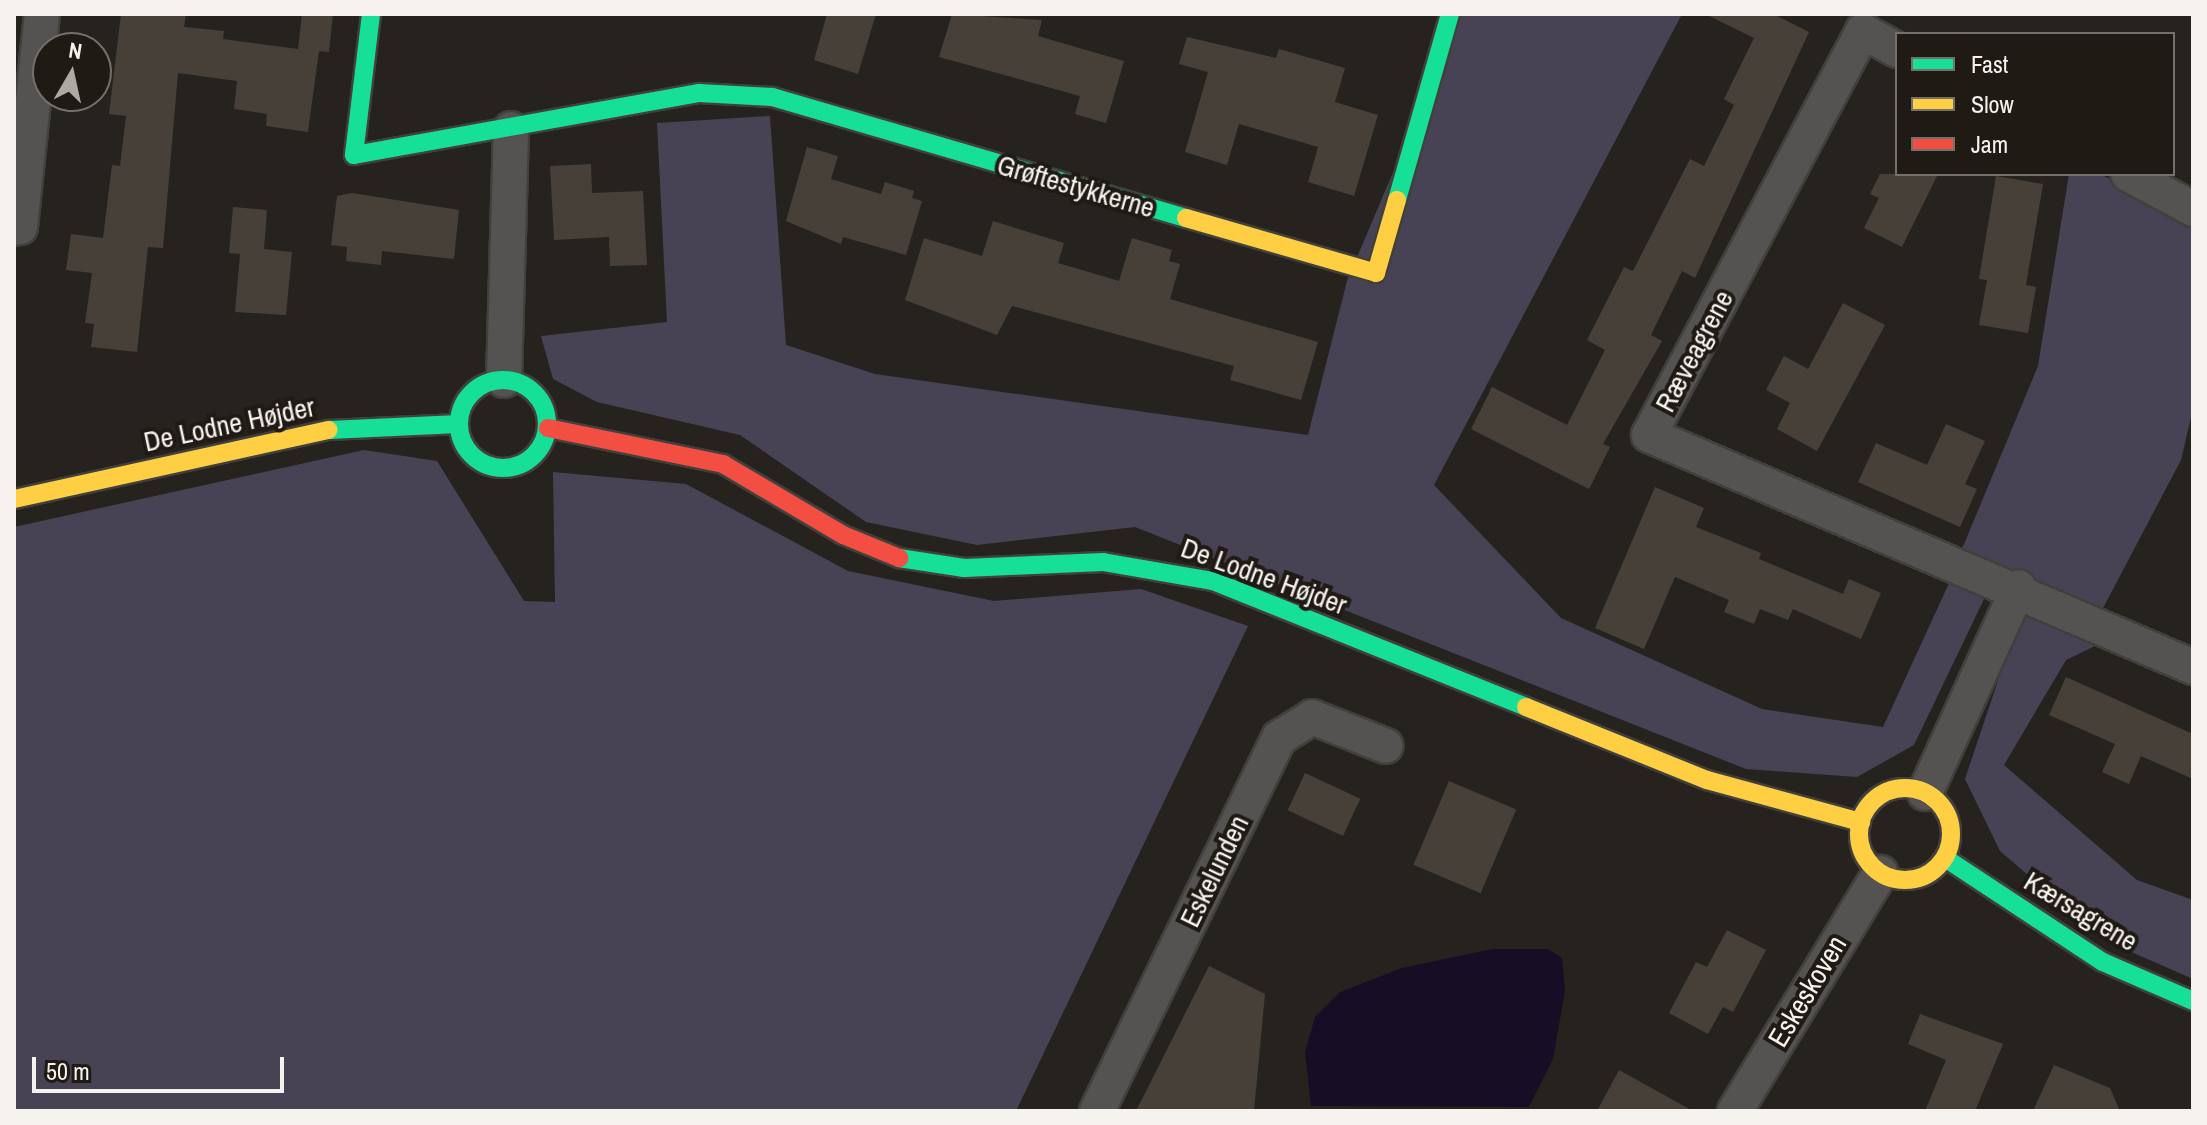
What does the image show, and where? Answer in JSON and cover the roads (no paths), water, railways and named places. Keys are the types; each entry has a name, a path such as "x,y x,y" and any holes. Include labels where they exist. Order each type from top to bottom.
{"street":[{"path":"14,228 20,227 42,14"},
{"name":"Grøftestykkerne","path":"371,14 354,155 699,93 772,97 1376,273 1450,14"},
{"name":"Ræveagrene","path":"1895,49 1863,31 1649,435 2019,587 2193,667"},
{"path":"504,380 511,129"},
{"path":"2132,176 2193,209"},
{"path":"504,380 531,389 548,428 536,455 498,468 474,458 459,424 467,398 504,380"},
{"name":"De Lodne Højder","path":"14,499 336,429 459,424"},
{"name":"De Lodne Højder","path":"548,428 662,446 723,464 843,535 902,559 964,568 1103,562 1213,581 1707,780 1861,822"},
{"path":"1925,793 2019,587"},
{"name":"Eskelunden","path":"1097,1111 1279,738 1312,717 1386,746"},
{"path":"1925,793 1947,814 1945,858 1909,880 1880,873 1862,850 1861,822 1880,796 1925,793"},
{"name":"Kærsagrene","path":"1945,858 2103,962 2193,1001"},
{"name":"Eskeskoven","path":"1735,1111 1880,873"}]}
